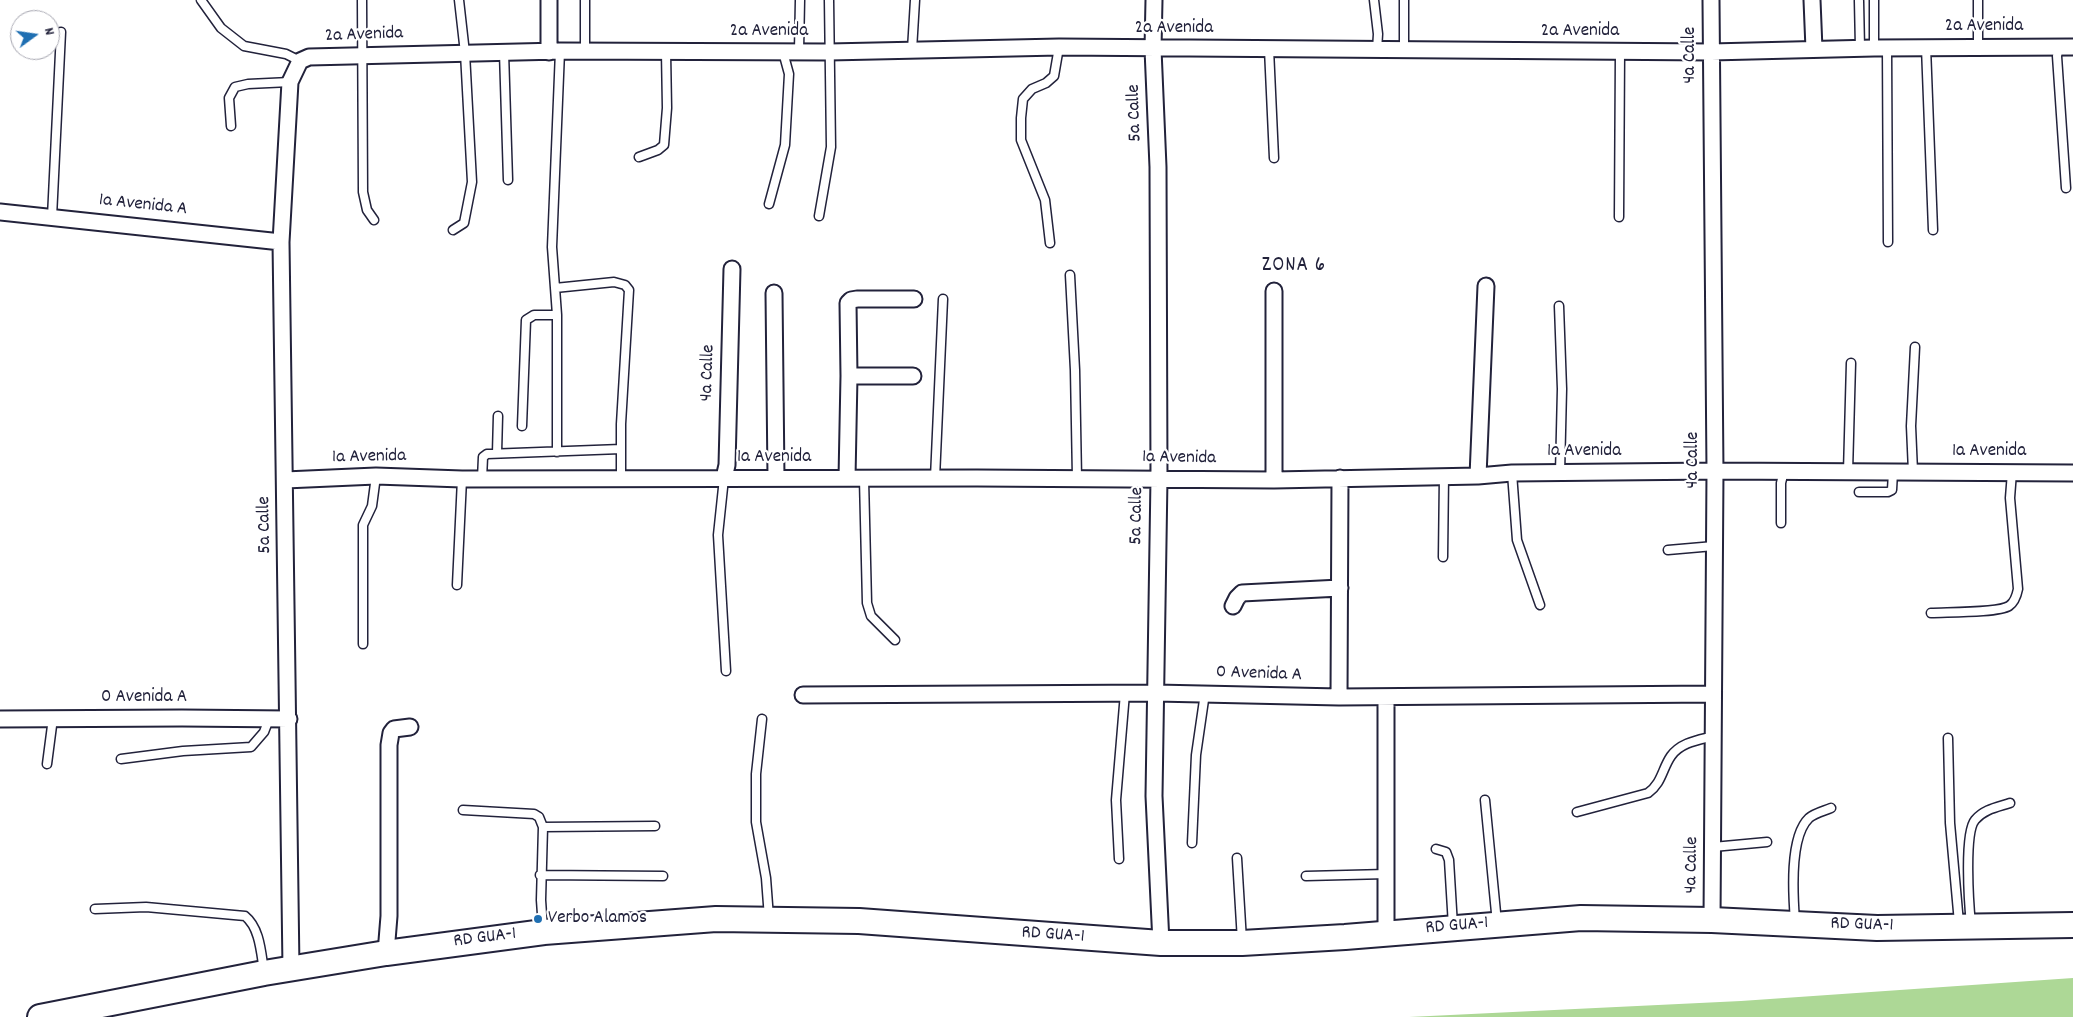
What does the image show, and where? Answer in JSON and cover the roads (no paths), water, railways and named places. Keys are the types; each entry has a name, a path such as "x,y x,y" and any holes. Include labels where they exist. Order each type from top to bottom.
{"main road":[{"name":"RD GUA-1","path":"40,1017 291,968 386,953 544,932 716,919 769,918 859,921 1161,943 1242,943 1580,918 1712,920 1877,928 2073,925"}],"street":[{"path":"549,0 554,52"},
{"name":"5a Calle","path":"1154,0 1153,49 1158,167 1159,478 1154,796 1161,943"},
{"name":"4a Calle","path":"1711,0 1715,471 1712,920"},
{"path":"1812,0 1814,49"},
{"name":"2a Avenida","path":"290,82 300,61 309,57 504,52 829,52 1059,47 1711,52 1874,48 2066,47"},
{"name":"5a Calle","path":"290,82 281,242 291,968"},
{"name":"1a Avenida A","path":"0,212 52,216 281,242"},
{"name":"4a Calle","path":"724,478 727,465 732,270"},
{"path":"1478,476 1486,286"},
{"path":"1274,291 1274,480"},
{"path":"774,293 776,478"},
{"path":"847,478 848,303 851,300 914,299"},
{"path":"849,376 914,376"},
{"name":"1a Avenida","path":"285,480 376,476 462,479 1159,478 1274,480 1478,476 1512,473 1715,471 2073,472"},
{"path":"1339,697 1340,478"},
{"path":"1234,606 1237,598 1242,593 1340,588"},
{"name":"0 Avenida A","path":"803,695 1205,693 1339,697 1713,694"},
{"path":"1386,696 1386,933"},
{"name":"0 Avenida A","path":"0,719 289,719"},
{"path":"386,953 389,916 389,745 391,733 394,729 410,727"}],"lane":[{"path":"201,0 221,28 244,46 286,54 300,61"},
{"path":"362,0 363,192 367,210 374,220"},
{"path":"453,230 464,223 472,182 465,53 459,0"},
{"path":"585,0 585,52"},
{"path":"799,52 800,0"},
{"path":"819,216 831,148 829,0"},
{"path":"912,50 915,0"},
{"path":"1374,0 1378,34 1377,50"},
{"path":"1404,0 1404,51"},
{"path":"1874,0 1874,48 1888,242"},
{"path":"1978,0 1978,48"},
{"path":"1859,1 1874,48"},
{"path":"52,216 61,32"},
{"path":"1050,243 1045,200 1021,140 1021,118 1023,99 1032,89 1046,83 1054,76 1059,47"},
{"path":"2066,47 2057,56 2066,188"},
{"path":"1926,48 1932,230"},
{"path":"1269,49 1274,158"},
{"path":"504,52 508,180"},
{"path":"554,52 552,247 557,316 557,452"},
{"path":"639,157 658,150 664,145 667,108 666,52"},
{"path":"768,204 785,145 789,74 783,52"},
{"path":"1619,217 1620,52"},
{"path":"232,126 229,98 235,87 248,84 290,82"},
{"path":"1070,275 1075,370 1077,478"},
{"path":"555,288 614,282 625,285 629,290 621,479"},
{"path":"935,478 943,299"},
{"path":"1559,306 1562,389 1560,473"},
{"path":"522,426 526,320 534,315 557,316"},
{"path":"1913,472 1911,426 1915,347"},
{"path":"1848,472 1851,363"},
{"path":"496,453 498,416"},
{"path":"482,479 483,457 487,454 621,448"},
{"path":"1781,523 1781,484 1784,471"},
{"path":"1859,492 1888,492 1892,490 1893,472"},
{"path":"1931,613 1994,610 2009,606 2016,598 2018,589 2010,498 2012,472"},
{"path":"1512,473 1517,540 1540,605"},
{"path":"363,644 363,525 372,506 376,476"},
{"path":"1443,557 1444,476"},
{"path":"724,478 718,535 726,671"},
{"path":"457,585 462,479"},
{"path":"864,479 867,603 871,616 895,640"},
{"path":"1668,550 1714,546"},
{"path":"1120,859 1116,800 1125,693"},
{"path":"1192,843 1196,754 1205,693"},
{"path":"47,764 53,718"},
{"path":"121,759 184,750 251,747 264,732 269,719"},
{"path":"762,719 756,774 756,822 766,878 769,918"},
{"path":"1577,812 1648,793 1656,787 1671,756 1678,749 1691,742 1714,736"},
{"path":"1948,738 1950,823 1965,928"},
{"path":"1485,800 1498,924"},
{"path":"1965,928 1971,832 1974,821 1986,810 2010,803"},
{"path":"1795,923 1793,894 1796,847 1802,827 1811,817 1831,808"},
{"path":"463,810 534,814 539,817 543,827 540,875 544,932"},
{"path":"543,827 655,826"},
{"path":"1713,846 1767,842"},
{"path":"1436,849 1446,852 1449,860 1452,927"},
{"path":"1237,858 1242,943"},
{"path":"1306,876 1387,874"},
{"path":"540,875 663,876"},
{"path":"95,909 146,908 245,916 254,926 259,942 264,973"}],"place":[{"name":"Verbo Alamos","path":"538,919"}],"district":[{"name":"ZONA 6","path":"1294,267"}]}
